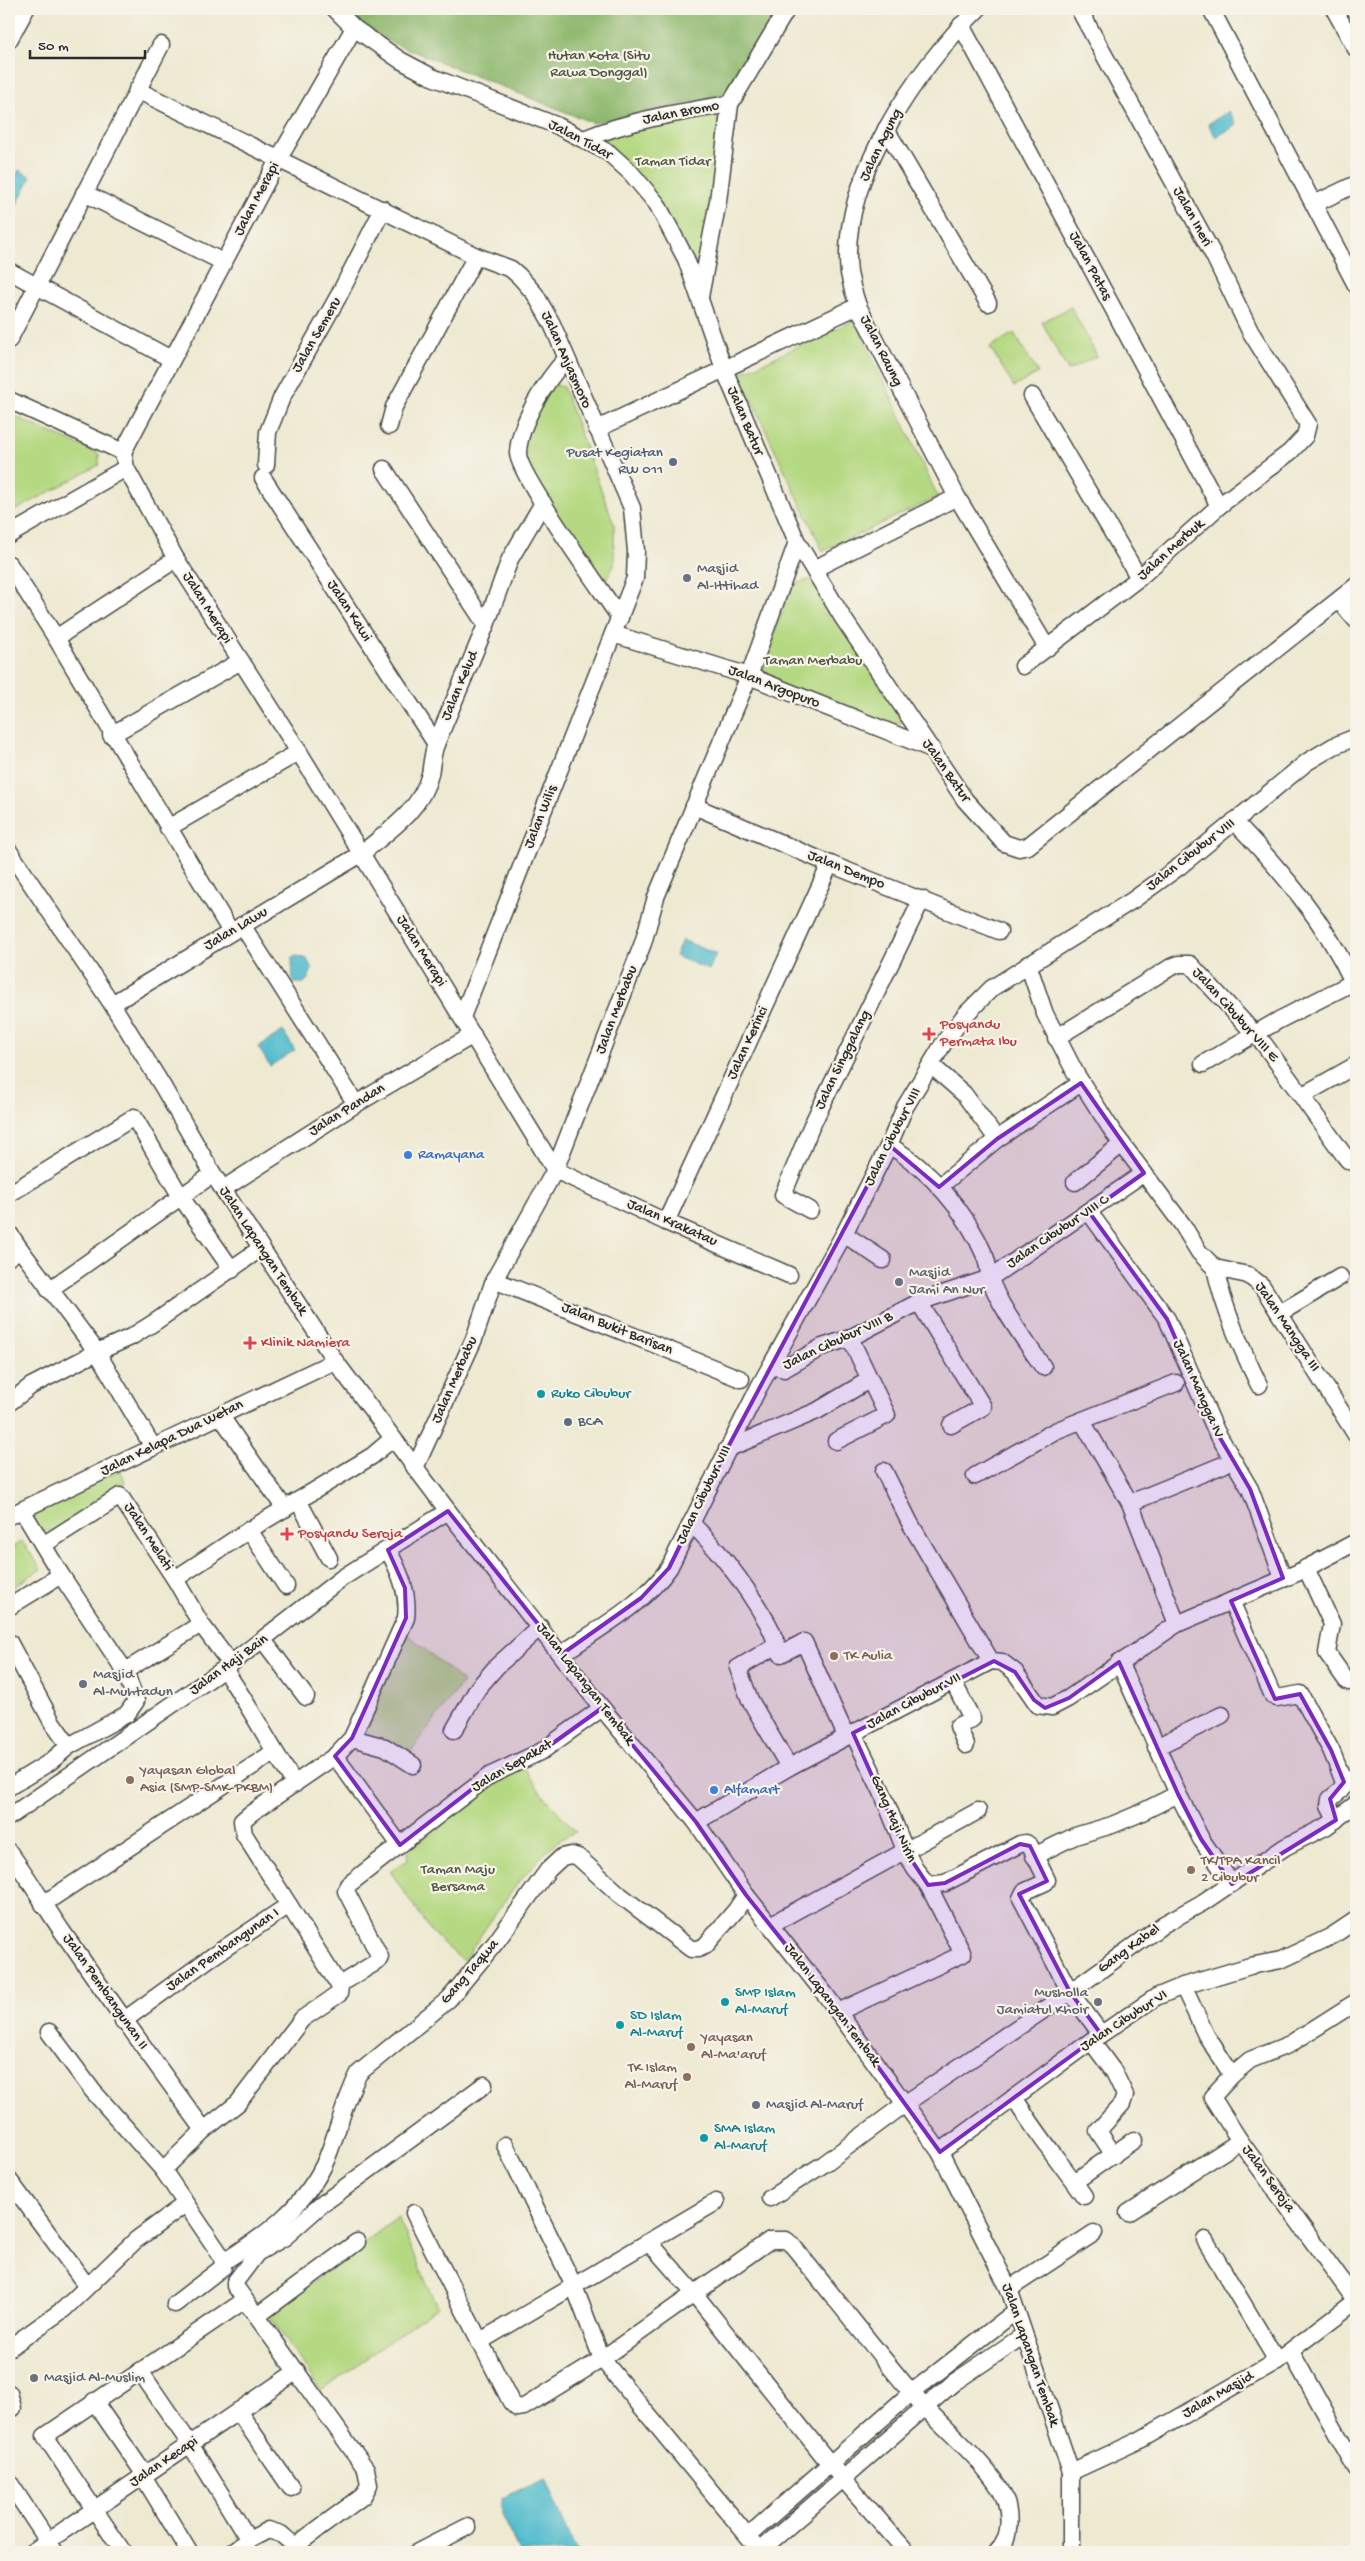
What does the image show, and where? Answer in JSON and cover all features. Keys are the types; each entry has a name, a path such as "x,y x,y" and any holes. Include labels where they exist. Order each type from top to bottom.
{"street":[{"name":"Jalan Tidar","path":"335,9 354,28 400,60 432,77 456,88 558,126 609,153 631,172 657,204 686,259 700,297"},
{"name":"Jalan Bromo","path":"584,139 606,130 657,117 730,104 788,9"},
{"name":"Jalan Agung","path":"858,306 849,272 851,229 860,187 886,129 920,77 961,26 978,9"},
{"name":"Jalan Ineri","path":"1079,9 1214,256 1250,331 1308,424"},
{"path":"1211,9 1356,285"},
{"path":"1334,9 1356,49"},
{"path":"9,40 18,16"},
{"name":"Jalan Patas","path":"961,26 1219,506"},
{"name":"Jalan Merapi","path":"354,28 278,160 172,359 124,460 176,559 299,752 360,854 474,1034 555,1170"},
{"path":"9,340 161,45"},
{"name":"Jalan Anjasmoro","path":"137,90 278,160 383,208 476,256 511,270 528,284 547,313 632,508 636,551 634,578 620,618"},
{"path":"700,297 718,201 730,104"},
{"path":"886,129 988,303"},
{"path":"1314,204 1356,184"},
{"path":"84,193 224,262"},
{"name":"Jalan Semeru","path":"264,472 268,432 282,397 343,289 383,208"},
{"path":"389,426 394,407 476,256"},
{"path":"9,271 172,359"},
{"name":"Jalan Batur","path":"700,297 724,369 797,542 854,634 965,800 998,838 1012,847 1024,848 1356,586"},
{"name":"Jalan Raung","path":"597,429 858,306 957,497 1047,648"},
{"path":"566,359 551,375 528,417 518,454 524,471 543,503 620,618"},
{"path":"1032,396 1139,578"},
{"path":"9,400 124,460 9,535"},
{"name":"Jalan Merbuk","path":"1022,666 1139,578 1219,506 1290,452 1305,436 1308,424"},
{"path":"384,469 486,625"},
{"name":"Jalan Kawi","path":"264,472 436,744"},
{"path":"814,569 957,497"},
{"name":"Jalan Kelud","path":"360,854 395,828 422,795 430,774 431,757 486,625 510,559 543,503"},
{"name":"Jalan Merbabu","path":"415,1468 474,1339 494,1280 555,1170 643,943 656,897 750,676 797,542"},
{"path":"56,638 176,559"},
{"path":"9,564 56,638 111,735 168,828 356,1104"},
{"path":"1339,600 1356,620"},
{"name":"Jalan Wilis","path":"462,1017 620,618"},
{"name":"Jalan Argopuro","path":"613,634 750,676 932,749"},
{"path":"111,735 240,661"},
{"name":"Jalan Cibubur VIII","path":"562,1654 657,1585 669,1568 727,1448 844,1234 889,1145 905,1107 945,1041 965,1015 992,988 1133,900 1180,866 1307,762 1334,746 1356,737"},
{"path":"168,828 299,752"},
{"name":"Jalan Dempo","path":"694,806 830,864 922,899 999,932"},
{"path":"1203,1064 1254,1033 1355,981 1340,954 1313,914 1272,863 1234,821"},
{"name":"Jalan Lapangan Tembak","path":"9,851 112,1004 213,1174 260,1249 335,1361 448,1511 562,1654 602,1708 696,1822 746,1895 906,2102 940,2152 1009,2289 1071,2480 1072,2552"},
{"name":"Jalan Lawu","path":"112,1004 360,854"},
{"name":"Jalan Kerinci","path":"666,1222 830,864"},
{"name":"Jalan Singgalang","path":"810,1210 784,1195 811,1127 922,899"},
{"name":"Jalan Cibubur VIII E","path":"1056,1038 1171,967 1185,963 1193,966 1254,1033 1302,1095 1344,1155 1348,1160 1356,1164"},
{"path":"1028,964 1045,1014 1081,1083 1122,1144 1182,1224 1199,1252 1215,1268 1224,1306 1237,1340 1259,1385"},
{"name":"Jalan Pandan","path":"223,1189 356,1104 474,1034"},
{"path":"931,1065 964,1094 997,1139"},
{"path":"1302,1095 1356,1065"},
{"path":"939,1187 997,1139 1081,1083"},
{"path":"9,1194 132,1117 135,1119 181,1197 232,1270"},
{"path":"1075,1182 1122,1144"},
{"name":"Jalan Cibubur VIII C","path":"889,1145 911,1160 939,1187 954,1205 986,1257 990,1278 1144,1173"},
{"name":"Jalan Krakatau","path":"555,1170 666,1222 789,1275"},
{"path":"49,1290 181,1197 194,1185 213,1174"},
{"name":"Jalan Mangga IV","path":"1089,1212 1167,1319 1216,1432 1250,1489 1283,1578"},
{"path":"9,1233 15,1253 49,1290 98,1352 153,1447"},
{"path":"844,1234 883,1260"},
{"path":"9,1403 31,1386 131,1337 196,1296 260,1249"},
{"name":"Jalan Mangga III","path":"1215,1268 1248,1275 1254,1279 1280,1313 1356,1435"},
{"path":"1280,1313 1340,1277"},
{"path":"990,1278 1015,1325 1043,1366"},
{"name":"Jalan Cibubur VIII B","path":"771,1366 784,1369 822,1347 850,1338 919,1302 990,1278"},
{"name":"Jalan Bukit Barisan","path":"494,1280 741,1378"},
{"path":"919,1302 983,1407 951,1425"},
{"path":"836,1442 887,1415 850,1338"},
{"name":"Jalan Kelapa Dua Wetan","path":"16,1513 335,1361"},
{"path":"727,1448 817,1411 869,1380"},
{"path":"975,1476 1055,1431 1176,1383"},
{"path":"220,1415 292,1505 329,1558"},
{"path":"1082,1421 1130,1503 1177,1624"},
{"path":"175,1578 249,1530 372,1456 392,1438"},
{"path":"1130,1503 1223,1464"},
{"path":"884,1471 910,1523 991,1661 1008,1666 1034,1700 1045,1708 1052,1708 1069,1698 1177,1624 1306,1568 1356,1542"},
{"name":"Jalan Melati","path":"43,1545 120,1496 175,1578 224,1662"},
{"name":"Jalan Haji Bain","path":"9,1817 224,1662 263,1640 342,1578 448,1511"},
{"path":"9,1787 50,1762 69,1746 132,1710 136,1701 136,1695 125,1671 43,1545 16,1513"},
{"path":"691,1523 710,1541 731,1567 768,1623 777,1645 738,1668 750,1700 788,1767"},
{"path":"249,1530 286,1586"},
{"name":"Jalan Pembangunan I","path":"123,2021 210,1958 290,1905 244,1834 242,1822 250,1814 335,1756 352,1738 406,1618 408,1604 405,1588 388,1550"},
{"path":"1306,1568 1332,1624 1327,1653 1329,1658 1346,1680 1350,1682 1356,1679"},
{"path":"9,1607 61,1575"},
{"path":"1231,1601 1273,1696 1277,1698 1300,1694 1331,1750 1344,1782 1341,1790 1330,1799 1330,1806 1336,1820"},
{"path":"125,1671 201,1624"},
{"path":"454,1730 478,1688 497,1666 540,1627"},
{"path":"263,1640 306,1697"},
{"path":"9,1642 52,1722 69,1746"},
{"name":"Gang Haji Nirin","path":"777,1645 781,1654 804,1642 850,1735 882,1792 905,1850 916,1870 928,1885 963,1954 838,2012"},
{"name":"Jalan Cibubur VII","path":"696,1822 788,1767 991,1661"},
{"path":"224,1662 260,1723 274,1752 295,1784"},
{"path":"1119,1662 1178,1794 1201,1839 1232,1884"},
{"path":"954,1681 972,1719 958,1726 966,1745"},
{"name":"Jalan Sepakat","path":"343,1987 378,1961 380,1957 348,1894 346,1889 348,1885 489,1776 542,1751 602,1708"},
{"path":"1156,1747 1222,1716"},
{"path":"352,1738 384,1747 413,1765"},
{"path":"43,1904 274,1752"},
{"path":"335,1756 400,1844"},
{"path":"1034,1856 1074,1836 1112,1825 1136,1815 1178,1794"},
{"name":"Gang Kabel","path":"770,2198 824,2164 906,2102 1070,1992 1164,1924 1232,1884 1285,1847 1336,1820 1356,1804"},
{"path":"770,1925 978,1811"},
{"path":"928,1885 945,1883 1020,1844 1026,1843 1030,1846 1047,1881 1024,1892 1022,1898 1125,2095 1122,2104 1098,2131 1114,2155"},
{"name":"Jalan Pembangunan II","path":"9,1852 28,1876 43,1904 123,2021 204,2130"},
{"name":"Gang Taqwa","path":"223,2262 256,2242 301,2200 321,2172 347,2099 359,2073 448,1999 496,1942 548,1870 562,1857 571,1855 578,1857 620,1895 691,1949 705,1946 736,1910 746,1895"},
{"path":"163,2170 204,2130 238,2103 302,2019 343,1987 340,1986 290,1905"},
{"name":"Jalan Cibubur VI","path":"940,2152 1096,2037 1156,1997 1183,1986 1250,1966 1281,1960 1332,1936 1356,1920"},
{"path":"1183,1986 1206,2035 1232,2075"},
{"path":"1240,2141 1212,2098 1232,2075 1250,2060 1290,2044 1356,2002"},
{"path":"49,2032 92,2090 163,2170 220,2253 223,2267 175,2304"},
{"path":"232,2552 248,2540 268,2530 281,2534 297,2549 363,2496 369,2485 366,2469 235,2286 236,2280 257,2254 284,2237 321,2205 484,2085"},
{"path":"1014,2097 1031,2126 1084,2196"},
{"path":"1074,2182 1134,2140"},
{"name":"Jalan Seroja","path":"1128,2213 1240,2141 1356,2301"},
{"path":"505,2145 574,2286 602,2359 761,2552 953,2383 1024,2335"},
{"path":"9,2180 88,2286"},
{"path":"479,2342 650,2243 716,2202"},
{"path":"9,2348 64,2309 136,2240 185,2204"},
{"path":"414,2213 510,2402 517,2408 524,2407 602,2359 693,2292 770,2240 786,2240 911,2393 1000,2488 1008,2510 1008,2528 1003,2546 997,2552"},
{"path":"1009,2289 1094,2233"},
{"path":"1205,2240 1277,2361"},
{"path":"257,2316 357,2242"},
{"path":"650,2243 693,2292 830,2464 907,2552"},
{"path":"123,2552 45,2436 245,2300"},
{"name":"Jalan Masjid","path":"1071,2480 1277,2361 1356,2301"},
{"path":"748,2536 911,2393 1016,2311"},
{"path":"1291,2352 1356,2468"},
{"path":"140,2371 190,2444 248,2540"},
{"name":"Jalan Kecapi","path":"32,2552 52,2547 95,2509 297,2371"},
{"path":"94,2401 144,2476 189,2552"},
{"path":"238,2411 291,2488"},
{"path":"9,2482 52,2547"},
{"path":"418,2552 467,2527"}],"highlighted area":[{"path":"1081,1083 1144,1173 1089,1212 1167,1319 1216,1431 1250,1489 1283,1578 1231,1601 1275,1699 1300,1694 1331,1750 1344,1782 1330,1799 1336,1820 1232,1884 1201,1839 1178,1794 1119,1662 1069,1698 1045,1708 1034,1700 1015,1672 994,1661 853,1733 905,1850 928,1885 945,1883 1020,1844 1030,1846 1047,1881 1019,1894 1070,1992 1101,2034 940,2152 825,1994 746,1895 696,1822 602,1708 542,1751 489,1776 400,1845 335,1756 352,1738 406,1618 405,1588 388,1550 448,1511 562,1654 641,1598 669,1568 727,1449 889,1145 939,1187 997,1139"}],"green space":[{"name":"Hutan Kota (Situ Rawa Donggal)","path":"334,9 778,9 728,95 593,123 355,28"},
{"name":"Taman Tidar","path":"717,111 722,127 710,216 699,261 686,261 620,160 601,144 602,137"},
{"path":"1071,307 1097,356 1068,371 1042,322"},
{"path":"855,320 938,497 823,551 739,374"},
{"path":"1014,333 1038,373 1014,387 990,347"},
{"path":"544,382 563,387 614,524 614,565 600,592 513,456"},
{"path":"9,414 99,454 99,465 9,514"},
{"name":"Taman Merbabu","path":"813,579 828,602 827,616 840,623 903,721 884,732 759,686 765,661 789,588 800,582"},
{"path":"121,1470 125,1482 121,1493 56,1531 36,1528 28,1512"},
{"path":"22,1541 41,1569 9,1590 9,1550"},
{"path":"405,1632 463,1682 408,1755 358,1732"},
{"name":"Taman Maju Bersama","path":"523,1767 542,1794 576,1832 561,1839 530,1869 514,1888 463,1961 433,1934 390,1871 408,1860 407,1852 457,1811"},
{"path":"398,2217 437,2307 321,2391 269,2315"}],"water":[{"path":"1229,111 1237,125 1216,137 1208,124"},
{"path":"19,170 31,177 11,215 9,188"},
{"path":"682,940 716,954 709,970 675,956"},
{"path":"297,956 307,959 312,969 304,983 293,983 292,957"},
{"path":"283,1031 295,1050 270,1066 258,1047"},
{"path":"545,2479 577,2552 520,2552 502,2515 502,2498"}],"place":[{"name":"Pusat Kegiatan RW 011","path":"673,462"},
{"name":"Masjid Al-Ittihad","path":"687,578"},
{"name":"Posyandu Permata Ibu","path":"929,1034"},
{"name":"Ramayana","path":"408,1155"},
{"name":"Masjid Jami An Nur","path":"899,1282"},
{"name":"Klinik Namiera","path":"250,1343"},
{"name":"Ruko Cibubur","path":"541,1394"},
{"name":"BCA","path":"568,1422"},
{"name":"Posyandu Seroja","path":"287,1534"},
{"name":"TK Aulia","path":"834,1656"},
{"name":"Masjid Al-Muhtadun","path":"83,1684"},
{"name":"Yayasan Global Asia (SMP-SMK-PKBM)","path":"130,1780"},
{"name":"Alfamart","path":"714,1790"},
{"name":"TK/TPA Kancil 2 Cibubur","path":"1191,1870"},
{"name":"SMP Islam Al-Maruf","path":"725,2002"},
{"name":"Musholla Jamiatul Khoir","path":"1098,2002"},
{"name":"SD Islam Al-Maruf","path":"620,2025"},
{"name":"Yayasan Al-Ma'aruf","path":"691,2047"},
{"name":"TK Islam Al-Maruf","path":"687,2077"},
{"name":"Masjid Al-Maruf","path":"756,2105"},
{"name":"SMA Islam Al-Maruf","path":"704,2138"},
{"name":"Masjid Al-Muslim","path":"34,2378"}]}
